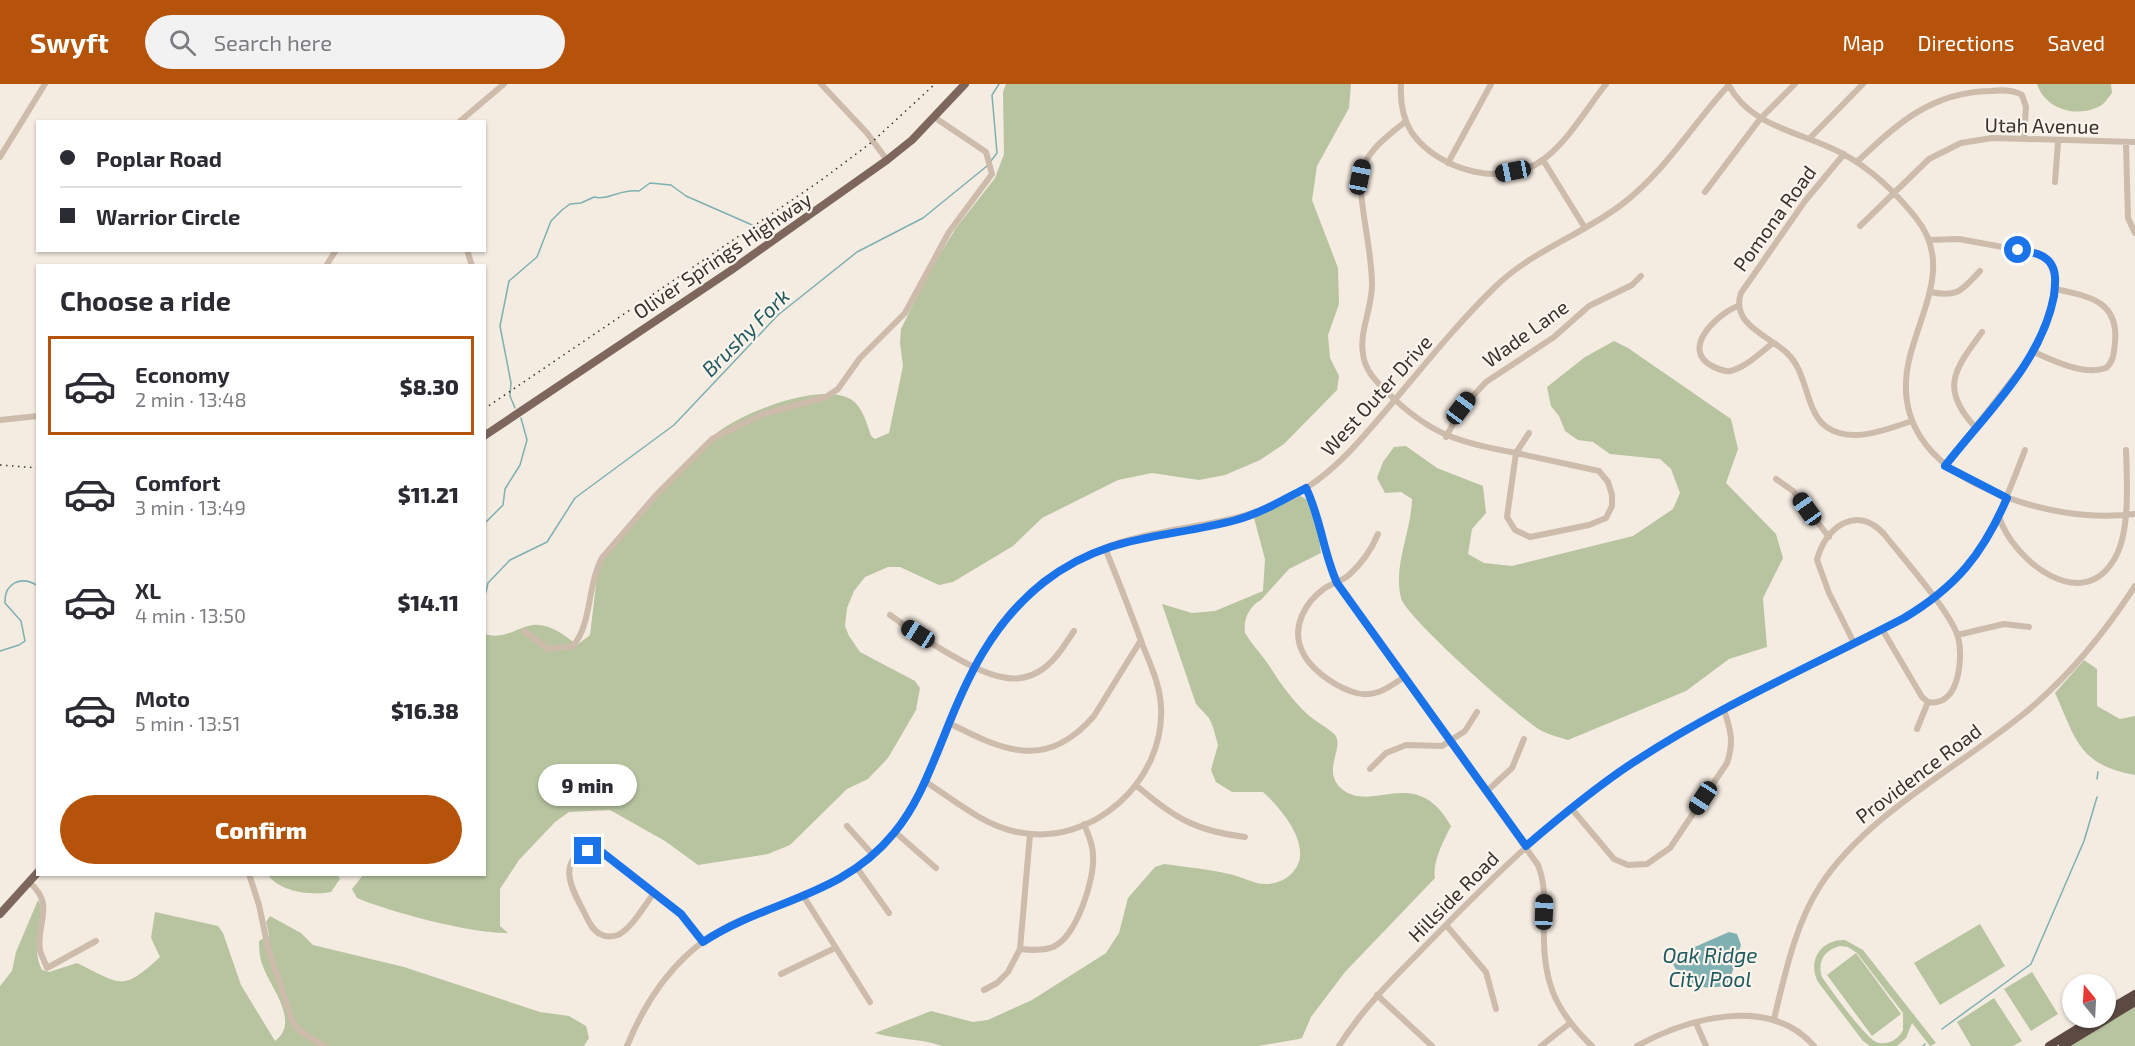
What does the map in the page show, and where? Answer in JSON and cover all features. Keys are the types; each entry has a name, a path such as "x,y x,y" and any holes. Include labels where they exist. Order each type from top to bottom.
{"highway":[{"path":"2116,1005 2135,994"},
{"path":"2063,1046 2135,1002"},
{"path":"2049,1046 2079,1028"}],"main road":[{"name":"Oliver Springs Highway","path":"486,435 730,271 886,160 934,117 965,84"},
{"path":"0,914 36,874"}],"street":[{"path":"0,157 45,84"},
{"path":"461,120 504,84"},
{"path":"821,84 867,133 886,160"},
{"path":"1401,84 1406,121 1420,142 1448,163 1466,170 1491,174 1517,170 1543,160 1606,84"},
{"path":"1448,163 1491,84"},
{"path":"1705,192 1760,119 1796,84"},
{"path":"1810,138 1863,84"},
{"path":"1728,85 1738,100 1760,119 1810,138 1857,162 1893,193 1917,218 1929,240 1934,266 1931,292 1907,371 1906,396 1912,421 1928,448 1945,466 2007,498 2069,513 2124,516 2135,514"},
{"name":"West Outer Drive","path":"627,1046 644,1006 657,987 671,969 703,942 744,918 804,897 832,884 858,868 895,832 926,782 974,666 997,629 1027,596 1057,573 1105,548 1142,537 1242,518 1267,509 1306,488 1339,462 1496,286 1534,256 1617,208 1640,190 1728,85"},
{"path":"1857,162 1905,118 1939,100 1977,91 2015,92 2022,95 2026,107 2024,139"},
{"path":"525,632 548,649 573,646 585,625 585,611 596,568 602,558 657,494 712,439 764,414 804,401 826,397 838,389 860,358 901,319 953,225 992,172 988,157 980,148 934,117"},
{"path":"1406,121 1370,152 1362,165 1360,177 1372,282 1371,306 1363,335 1363,356 1372,377 1395,400 1419,420 1446,437 1516,453 1599,471 1608,482 1612,495 1612,506 1606,518 1589,525 1541,536 1530,537 1515,530 1507,517 1516,453 1529,433"},
{"name":"Utah Avenue","path":"1860,226 1929,159 1956,145 1989,138 2126,144 2135,142"},
{"path":"2055,182 2058,142"},
{"path":"2126,144 2128,218 2135,233"},
{"name":"Pomona Road","path":"1738,306 1741,293 1804,201 1844,154"},
{"path":"1543,160 1584,228"},
{"path":"1929,240 1942,237 1967,240 2044,257 2054,270 2055,289 2048,321 2034,352 1945,466"},
{"path":"1931,292 1954,294 1961,291 1980,271"},
{"name":"Wade Lane","path":"1446,437 1461,408 1486,382 1554,337 1589,306 1632,285 1641,276"},
{"path":"2034,352 2069,365 2101,370 2112,362 2116,336 2112,317 2103,305 2090,296 2055,289"},
{"path":"1773,343 1732,370 1723,371 1702,359 1698,351 1706,332 1725,311 1738,306 1746,323 1788,354 1799,368 1814,413 1819,422 1830,430 1861,435 1912,421"},
{"path":"1975,427 1957,403 1954,380 1958,365 1982,332"},
{"path":"0,420 36,416"},
{"name":"Hillside Road","path":"1339,1046 1377,995 1526,846 1571,808 1636,761 1724,710 1882,629 1934,599 1972,562 1999,517 2025,450"},
{"path":"1999,517 2004,531 2015,548 2051,576 2063,582 2084,583 2104,572 2118,553 2124,516 2126,450"},
{"path":"1776,479 1794,490 1829,537"},
{"path":"1306,488 1316,508 1325,553 1337,583 1538,865 1545,889 1543,945 1546,976 1554,998 1570,1023 1592,1046"},
{"path":"1854,643 1818,566 1819,552 1829,537 1848,520 1859,519 1877,525 1934,599 1957,635 1959,650 1956,683 1947,697 1940,702 1928,702 1922,697 1882,629"},
{"path":"1378,534 1366,558 1347,577 1313,599 1302,615 1297,635 1305,657 1332,681 1358,694 1381,692 1404,677"},
{"path":"926,782 989,822 1030,834 1059,833 1084,824 1114,808 1137,786 1156,749 1161,722 1160,693 1105,548"},
{"name":"Providence Road","path":"1774,1019 1804,920 1820,887 1842,856 1874,826 2044,697 2068,674 2135,586"},
{"path":"890,615 974,666 1001,677 1015,678 1031,675 1058,655 1074,632"},
{"path":"1957,635 2004,624 2029,627"},
{"path":"949,723 986,742 1011,750 1039,750 1061,743 1085,727 1094,716 1141,640"},
{"path":"1917,729 1928,702"},
{"path":"1571,808 1614,859 1635,865 1658,859 1670,848 1727,763 1732,750 1732,735 1724,710"},
{"path":"1370,769 1386,753 1395,748 1406,745 1433,747 1450,741 1472,723 1477,712"},
{"path":"1487,791 1512,768 1524,739"},
{"path":"1137,786 1165,811 1187,824 1205,830 1245,837"},
{"path":"1020,949 1044,949 1054,946 1073,927 1090,882 1093,861 1092,847 1084,824"},
{"path":"847,826 873,855"},
{"path":"895,832 936,868"},
{"path":"984,990 997,983 1008,972 1020,949 1030,834"},
{"path":"654,893 620,934 602,936 593,927 570,886 571,866 579,855 585,852 593,850 603,853 681,914 703,942"},
{"path":"858,868 889,913"},
{"path":"250,876 260,905 268,948 293,1023 300,1031 324,1046"},
{"path":"29,882 42,897 44,914 40,950 48,968 96,940"},
{"path":"804,897 870,1002"},
{"path":"1446,925 1486,972 1496,1009"},
{"path":"781,974 835,948"},
{"path":"1377,995 1432,1046"},
{"path":"1637,1046 1675,1029 1696,1023 1749,1015 1774,1019 1797,1030 1814,1046"},
{"path":"1541,1046 1570,1023"},
{"path":"1696,1023 1706,1046"}],"green space":[{"path":"1006,84 1351,84 1349,108 1317,166 1312,200 1338,268 1339,304 1328,335 1330,358 1339,376 1337,390 1284,444 1260,460 1225,475 1199,480 1152,473 1118,480 1042,518 1013,546 953,582 939,585 900,567 888,567 865,577 854,591 847,608 845,626 860,652 915,681 920,688 916,710 888,758 868,779 847,789 790,845 768,854 698,865 665,841 610,810 569,812 555,822 519,860 500,889 500,926 508,933 474,930 432,921 357,898 352,889 362,876 486,876 486,634 493,636 507,634 532,625 539,625 554,629 577,645 590,635 598,568 610,548 698,450 724,428 740,419 780,402 821,394 838,395 852,400 859,407 871,436 875,439 889,433 903,366 901,329 927,276 956,228 995,178 1004,154 1003,92"},
{"path":"2037,84 2111,84 2112,93 2098,107 2080,112 2071,111 2062,109 2047,100"},
{"path":"1614,341 1628,348 1731,419 1738,449 1726,483 1776,534 1783,558 1763,598 1767,647 1729,659 1686,691 1568,740 1542,731 1530,723 1465,667 1407,608 1401,598 1399,573 1412,499 1401,492 1385,493 1377,478 1383,462 1394,447 1406,446 1437,468 1483,486 1486,513 1472,529 1468,554 1484,563 1512,566 1633,536 1673,509 1680,493 1671,469 1660,459 1610,454 1593,442 1578,440 1565,431 1559,416 1551,406 1547,387 1585,357"},
{"path":"1300,496 1306,499 1314,512 1321,553 1289,569 1253,606 1246,618 1245,633 1296,703 1309,716 1335,735 1337,747 1333,776 1343,790 1355,796 1368,797 1410,793 1424,797 1438,808 1451,826 1437,858 1435,878 1345,972 1311,1017 1302,1038 1299,1039 1258,1046 942,1046 875,1033 931,1011 973,1022 988,1020 1032,1000 1106,953 1119,933 1128,898 1155,867 1164,864 1205,869 1265,884 1280,881 1293,872 1299,862 1298,840 1278,808 1263,792 1232,792 1216,782 1211,770 1218,745 1213,727 1209,718 1196,704 1162,604 1192,613 1215,611 1263,591 1265,559 1254,518"},
{"path":"2084,660 2097,669 2097,706 2120,719 2135,716 2135,775 2116,770 2090,757 2069,725 2055,693"},
{"path":"269,876 338,876 340,879 331,892 315,893 288,889"},
{"path":"38,900 41,915 37,941 38,960 42,970 49,972 77,963 113,980 129,980 137,976 160,957 151,938 155,912 218,926 223,933 241,985 275,1041 282,1034 285,1016 263,966 259,945 259,941 269,935 266,922 270,916 301,933 313,945 404,967 540,1012 569,1016 586,1026 589,1038 584,1046 0,1046 0,986 12,971 16,952"},
{"path":"1980,924 2005,966 1940,1005 1914,963"},
{"path":"1845,940 1863,950 1936,1043 1930,1046 1912,1023 1906,1038 1897,1046 1870,1046 1863,1041 1818,982 1815,974 1815,959 1818,953 1829,943","holes":["1848,947 1857,953 1903,1013 1903,1030 1892,1041 1880,1043 1871,1038 1822,977 1820,966 1823,957 1834,948"]},
{"path":"1856,953 1901,1014 1872,1036 1827,975"},
{"path":"2032,972 2058,1014 2031,1031 2004,989"},
{"path":"1994,998 2022,1041 2013,1046 1971,1046 1957,1022"},
{"path":"2135,1005 2135,1046 2067,1046 2097,1028 2116,1028 2116,1016"}],"water":[{"name":"Oak Ridge City Pool","path":"1729,932 1737,934 1741,945 1728,985 1703,987 1683,978 1673,964 1681,953"}],"waterway":[{"name":"Brushy Fork","path":"990,162 997,153 992,95 999,84"},
{"name":"Brushy Fork","path":"486,592 488,583 510,560 547,542 575,498 674,425 778,315 857,252 923,218 987,166"},
{"path":"515,408 510,396 511,383 500,326 509,281 537,257 551,221 570,204 581,203 594,197 639,191 650,183 671,185 686,196 759,228 787,218"},
{"path":"486,522 503,505 505,489 520,465 527,440 521,418"},
{"name":"Brushy Fork","path":"0,651 25,641 21,621 5,603 7,590 20,581 36,585"},
{"path":"2097,779 2098,772"},
{"path":"1942,1029 2031,964 2084,841 2097,797"}],"railway":[{"path":"486,408 820,181 872,142 935,84"},
{"path":"0,465 36,468"}],"route":[{"path":"588,851 603,853 681,914 703,942 735,922 832,884 858,868 873,855 895,832 908,813 926,782 974,666 997,629 1027,596 1057,573 1107,547 1142,537 1236,520 1267,509 1306,488 1316,508 1325,553 1337,583 1526,846 1571,808 1636,761 1694,726 1904,618 1934,599 1972,562 1987,540 2007,498 1945,466 2034,352 2048,321 2055,289 2056,279 2049,261 2035,253 2018,250"}]}
